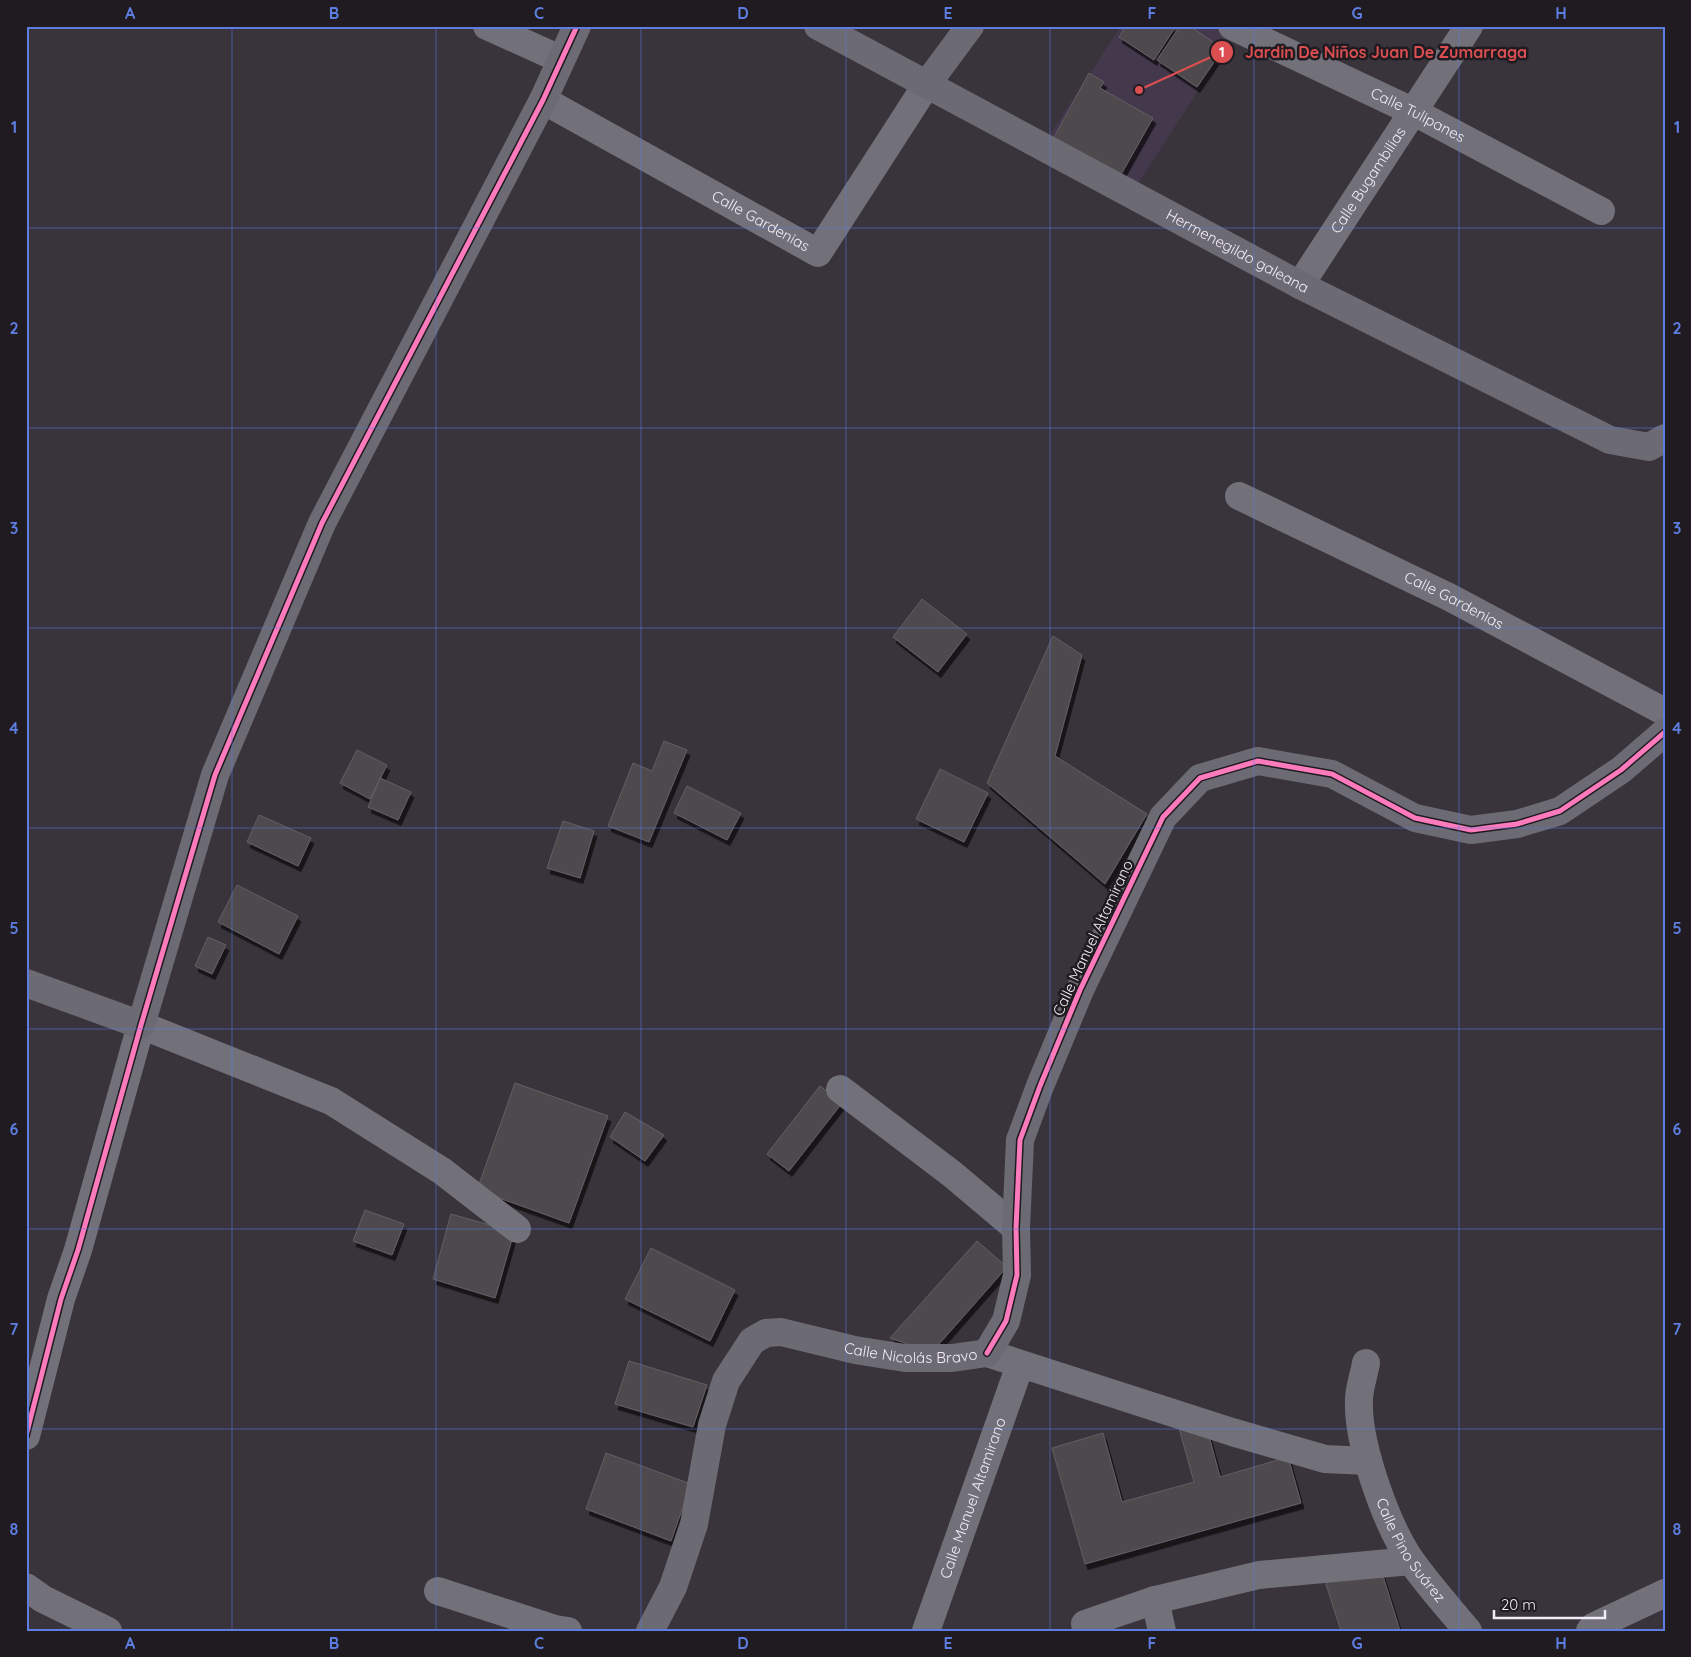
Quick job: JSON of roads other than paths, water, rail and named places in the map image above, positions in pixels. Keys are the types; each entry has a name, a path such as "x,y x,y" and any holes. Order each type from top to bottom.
{"street":[{"path":"487,26 560,59"},
{"path":"26,1436 61,1299 78,1250 141,1025 215,775 322,523 543,100 560,59 577,26"},
{"name":"Hermenegildo galeana","path":"818,26 1300,285 1610,440 1650,448 1665,438"},
{"name":"Calle Gardenias","path":"543,100 818,253 927,84 970,26"},
{"name":"Calle Tulipanes","path":"1232,26 1414,112 1601,211"},
{"name":"Calle Bugambilias","path":"1300,285 1469,26"},
{"name":"Calle Gardenias","path":"1239,496 1449,597 1665,712"},
{"name":"Calle Manuel Altamirano","path":"987,1352 1006,1321 1016,1275 1020,1140 1040,1086 1080,990 1163,817 1200,778 1258,760 1332,774 1415,818 1472,830 1517,824 1560,811 1621,770 1665,732"},
{"path":"26,983 141,1025 331,1101 442,1171 517,1229"},
{"path":"840,1089 952,1174 1016,1228"},
{"name":"Calle Nicolás Bravo","path":"650,1631 673,1587 694,1524 712,1425 726,1381 752,1341 766,1333 781,1332 855,1350 905,1358 952,1358 987,1352 1325,1459 1368,1461"},
{"name":"Calle Pino Suárez","path":"1366,1363 1359,1400 1361,1436 1388,1516 1411,1561 1468,1631"},
{"name":"Calle Manuel Altamirano","path":"926,1631 1020,1364"},
{"path":"1085,1624 1155,1600 1259,1575 1411,1561"},
{"path":"26,1587 44,1599 108,1631"},
{"path":"438,1591 556,1629 568,1631"},
{"path":"1590,1631 1593,1627 1665,1593"},
{"path":"1155,1600 1162,1631"}],"place":[{"name":"Jardin De Niños Juan De Zumarraga","path":"1139,90"}]}
